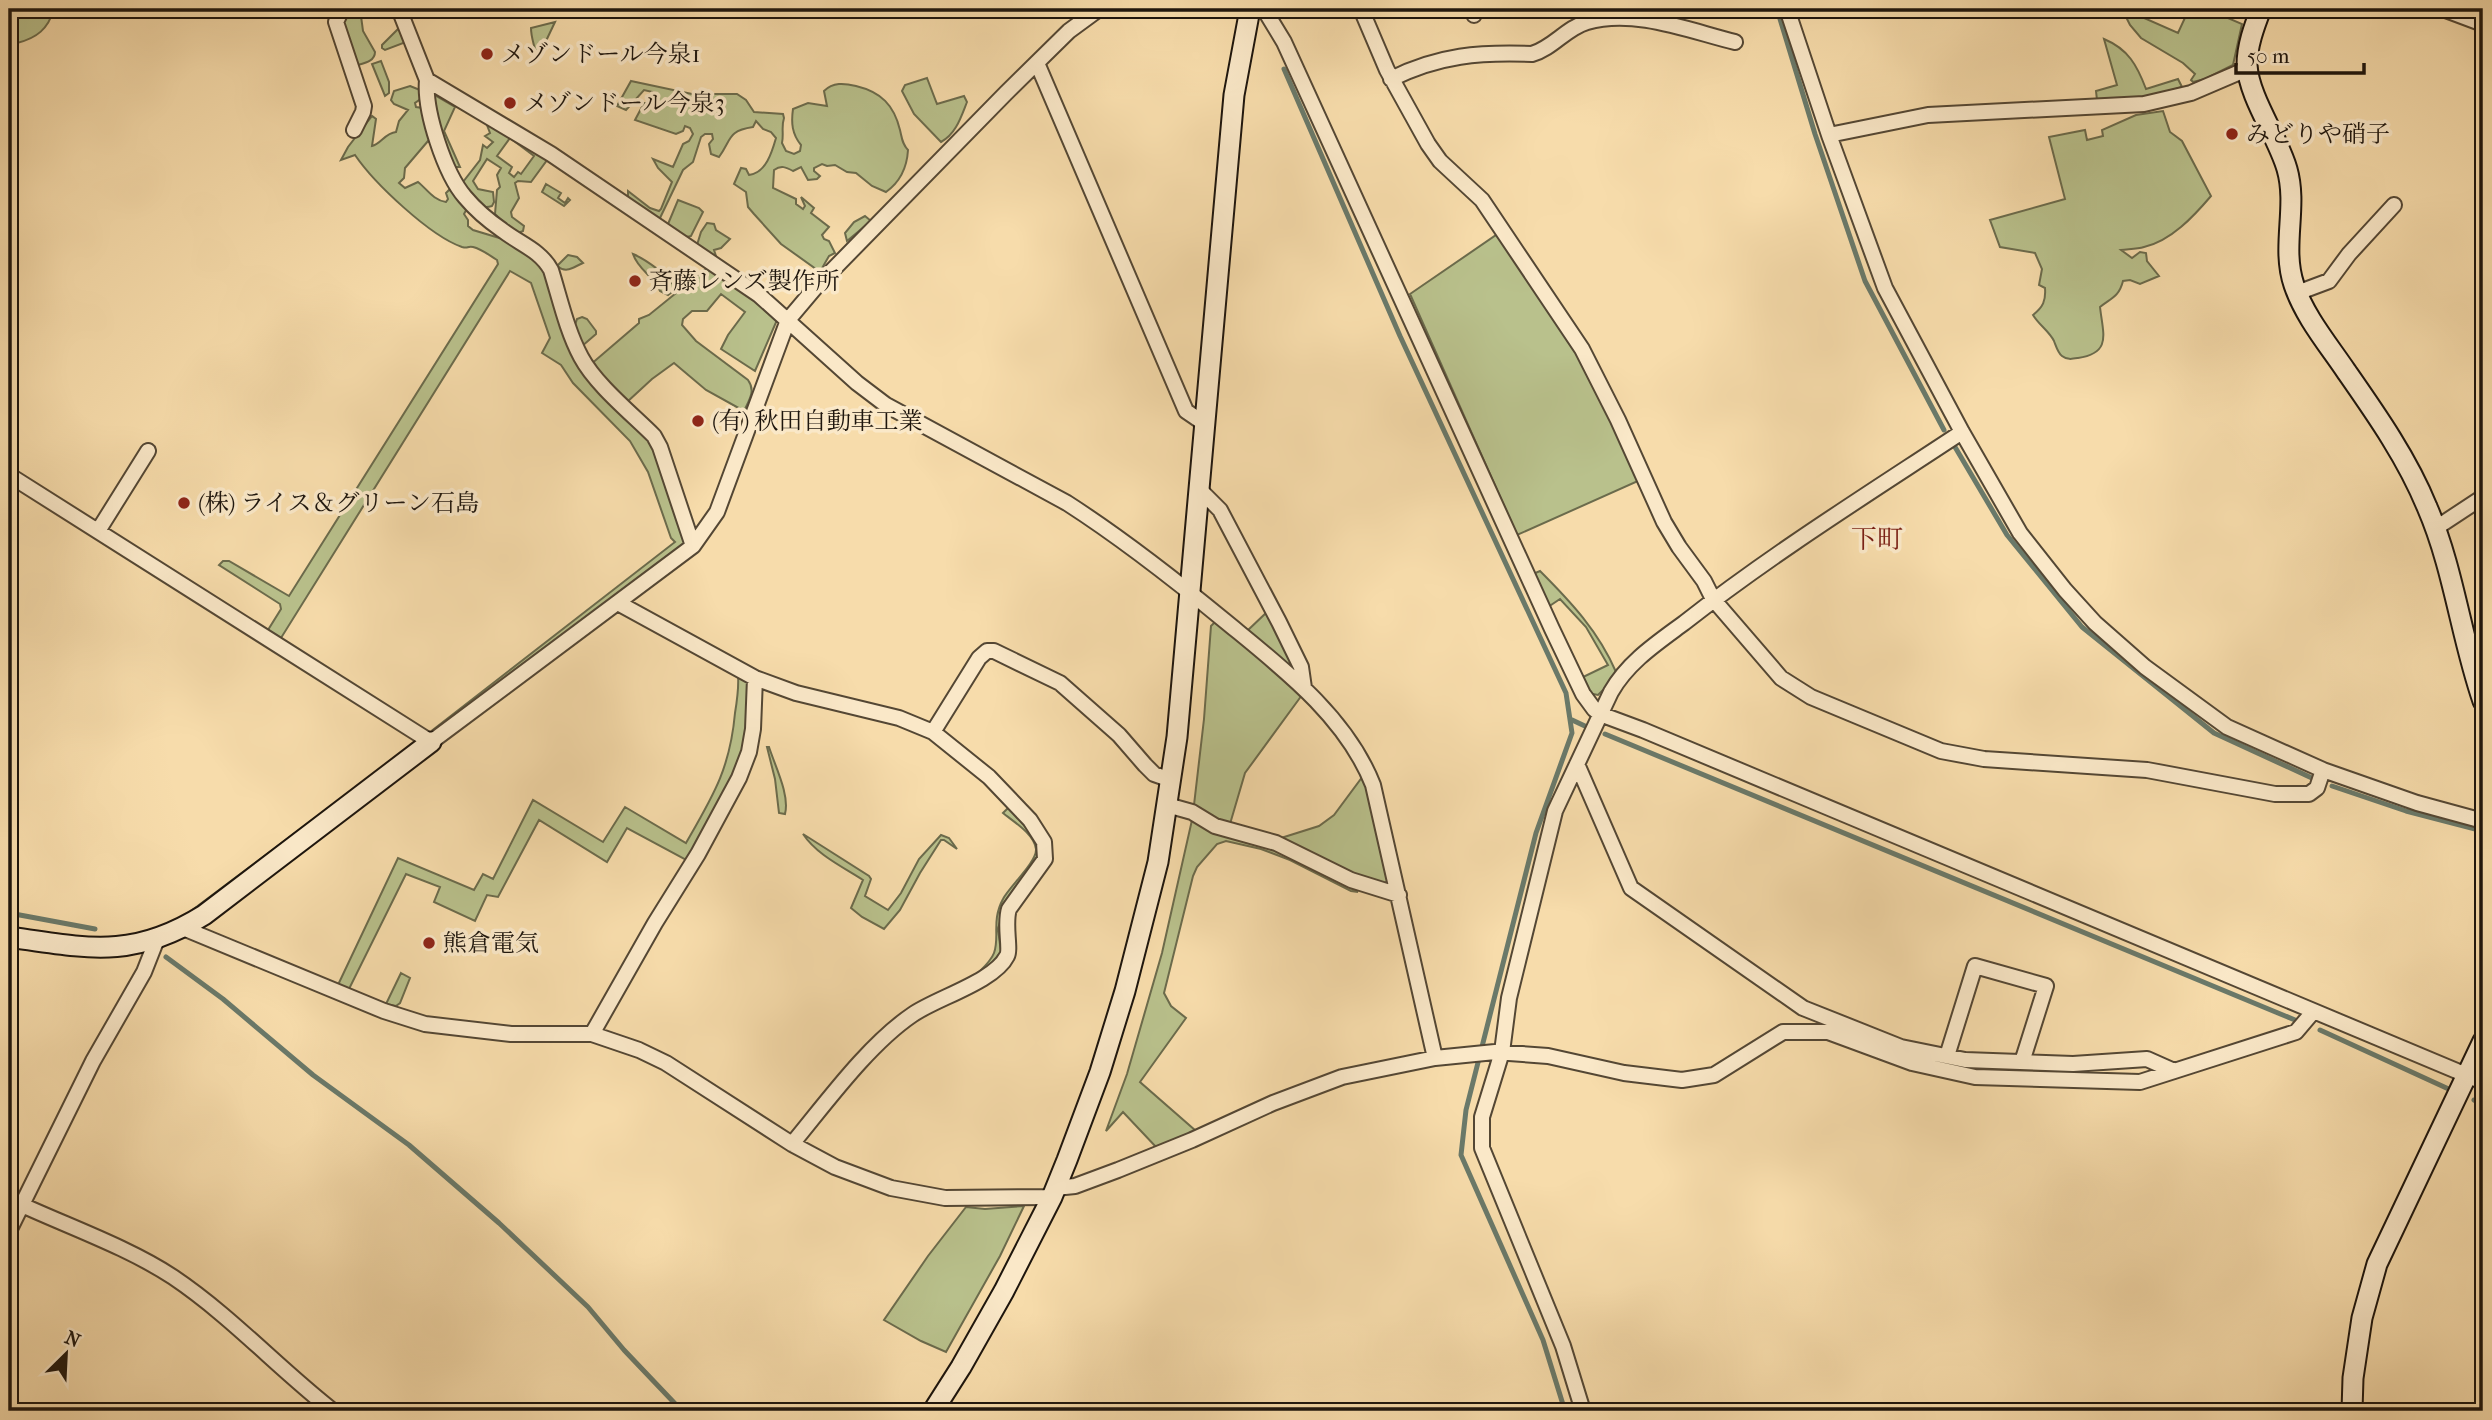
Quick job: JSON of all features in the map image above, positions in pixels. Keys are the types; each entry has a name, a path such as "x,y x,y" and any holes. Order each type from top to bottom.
{"street":[{"path":"342,9 336,22 364,106 354,130"},
{"path":"399,9 427,80 427,102 433,130 455,182 465,197 498,227 545,259 582,360 594,376 654,436 693,546"},
{"path":"9,937 91,948 117,947 157,939 183,928 204,915 693,546 717,512 788,320 815,288 1069,31 1099,9"},
{"path":"933,1411 991,1312 1053,1193 1100,1072 1125,991 1158,862 1178,724 1234,95 1250,9"},
{"path":"1264,9 1290,55 1552,629 1583,694 1600,715 1681,745 2476,1079"},
{"path":"1361,9 1391,79 1428,144 1440,161 1482,200 1582,349 1618,420 1664,522 1679,547 1704,581 1713,599 1781,678 1811,697 1941,751 1983,759 2147,770 2275,794 2309,794 2317,788 2323,770"},
{"path":"1787,9 1829,135 1885,288 2020,533 2065,590 2095,623 2145,667 2227,727 2323,770 2417,803 2483,821"},
{"path":"2261,9 2250,44 2247,69 2288,173 2291,202 2290,269 2297,293 2315,327 2390,436 2421,492 2436,528 2483,701"},
{"path":"2443,9 2483,23"},
{"path":"1391,79 1422,64 1453,57 1532,54 1543,51 1569,29 1587,22 1613,18 1649,21 1735,42"},
{"path":"1037,63 1186,411 1205,424"},
{"path":"1829,135 1928,115 2144,104 2191,93 2247,69"},
{"path":"427,80 582,174 759,295 857,383 886,405 1067,503 1155,564 1304,688 1340,729 1364,762 1380,809 1435,1058"},
{"path":"2297,293 2329,281 2349,254 2394,205"},
{"path":"1583,1411 1563,1346 1482,1148 1482,1116 1555,811 1618,679 1640,657 1713,599 1962,432"},
{"path":"98,531 148,452"},
{"path":"9,475 431,742"},
{"path":"1198,488 1220,510 1301,667 1304,688"},
{"path":"2436,528 2483,497"},
{"path":"618,603 755,678 796,693 898,718 933,733 989,777 1030,820 1044,842 1045,859 1009,909 1006,919 1007,956 968,987 922,1008 895,1028 792,1144"},
{"path":"933,733 979,658 994,651 1060,683 1110,727 1154,774 1171,780"},
{"path":"592,1034 698,854 739,778 749,752 753,729 755,678"},
{"path":"1577,764 1631,888 1803,1008 1901,1047 1965,1060 2073,1064 2147,1059 2174,1071"},
{"path":"1167,805 1192,811 1209,823 1231,831 1276,843 1362,885 1399,895"},
{"path":"183,928 384,1011 425,1024 511,1034 592,1034 639,1050 666,1063 792,1144 835,1167 891,1188 919,1195 975,1199 1053,1193 1118,1170 1273,1103 1342,1077 1435,1058 1498,1052 1548,1056 1624,1073 1682,1080 1714,1075 1783,1032 1828,1032 1912,1063 1975,1077 2140,1082 2296,1032 2314,1012"},
{"path":"9,1231 93,1061 144,972 157,939"},
{"path":"1947,1056 1975,966 2046,986 2022,1062"},
{"path":"2352,1411 2353,1378 2362,1318 2377,1264 2476,1079 2483,1041"},
{"path":"9,1197 171,1276 215,1308 282,1370 333,1411"}],"green space":[{"path":"9,9 54,9 41,32 17,43 9,38"},
{"path":"349,9 356,9 356,13 361,16 363,31 375,52 371,60 358,65 351,54 343,19"},
{"path":"2122,9 2143,9 2147,11 2144,18 2178,33 2189,9 2207,9 2242,24 2233,65 2193,82 2191,80 2195,74 2183,63 2141,38"},
{"path":"555,22 536,62 531,28"},
{"path":"399,28 406,42 385,50 382,48 382,45"},
{"path":"2104,39 2131,59 2146,89 2178,79 2182,87 2153,96 2097,100 2096,91 2117,85"},
{"path":"381,61 389,82 389,93 385,96 372,64"},
{"path":"927,78 937,104 964,96 967,102 954,130 941,142 914,114 902,91 905,85"},
{"path":"631,81 692,94 737,94 746,100 754,112 783,114 782,143 786,151 794,154 800,151 801,145 793,128 793,109 808,103 827,106 824,91 835,85 847,84 865,89 879,96 894,113 903,143 908,150 906,162 899,179 886,192 872,186 856,173 847,172 835,165 822,164 814,168 820,176 808,180 801,167 793,171 784,167 774,170 773,188 796,199 796,204 803,209 805,206 801,197 814,208 811,213 829,227 822,235 829,241 835,253 829,256 821,270 816,269 781,244 748,207 746,192 734,184 741,168 746,169 749,175 764,166 776,138 756,121 753,127 734,134 719,157 711,154 709,144 713,139 712,134 701,137 693,162 683,170 660,218 655,219 628,200 628,191 650,208 659,211 661,209 672,182 653,159 673,167 683,144 689,141 693,134 690,128 685,126 683,131 676,134 635,120 644,103 650,103 657,93 644,90 626,110 617,106"},
{"path":"410,86 420,90 422,98 415,103 416,107 423,108 437,149 428,141 405,168 404,178 399,183 405,188 418,182 434,197 446,202 446,193 452,191 469,205 464,214 468,226 506,240 543,265 572,347 652,444 686,542 438,729 434,729 675,542 671,538 648,472 630,441 573,383 561,365 542,353 550,338 531,283 510,271 281,638 268,630 281,609 280,604 219,565 223,561 229,561 289,596 498,264 497,260 483,251 462,247 434,232 389,194 355,155 341,160 372,116 376,119 372,146 396,132 399,121 408,110 391,100 394,91"},
{"path":"431,93 455,107 444,131 460,167 453,167 448,161"},
{"path":"2163,111 2170,132 2182,141 2211,196 2173,234 2154,244 2121,250 2132,258 2140,252 2146,253 2147,261 2159,276 2140,284 2130,280 2123,281 2117,294 2100,307 2103,334 2101,347 2089,355 2066,358 2059,353 2052,337 2033,315 2043,303 2045,293 2045,288 2039,285 2042,269 2035,253 2000,247 1990,220 2065,199 2049,137 2085,130 2087,140 2103,136 2102,130 2136,115"},
{"path":"485,120 550,156 531,182 515,183 519,198 511,212 512,217 524,226 523,231 516,234 495,214 497,190 500,187 497,175 501,168 487,159 473,181 478,189 493,192 492,206 482,206 473,201 463,182 480,160 483,145 487,148 493,142 485,136 490,133","holes":["510,138 534,156 521,174 518,172 514,177 509,173 512,167 497,156"]},
{"path":"546,184 561,193 558,198 565,203 568,198 570,200 564,206 542,192"},
{"path":"678,200 703,212 691,236 678,234 668,224"},
{"path":"865,216 871,221 847,241 845,233 854,222"},
{"path":"707,223 714,224 716,230 730,239 721,248 714,250 716,256 713,259 697,245"},
{"path":"1499,233 1597,386 1638,481 1517,535 1410,294"},
{"path":"633,254 657,269 676,289 668,295 660,291"},
{"path":"568,255 577,257 583,263 567,270 557,266"},
{"path":"707,268 748,294 777,320 755,371 721,349 745,312 721,294 707,311 692,311 683,319 682,325 696,341 748,380 752,392 744,411 706,390 674,363 627,402 590,365 639,323 639,319 649,315"},
{"path":"577,319 587,319 596,334 581,347 575,325"},
{"path":"1540,571 1583,618 1609,657 1616,672 1598,695 1588,693 1581,678 1608,665 1586,627 1560,599 1548,607 1533,574"},
{"path":"1267,612 1294,666 1291,668 1246,632"},
{"path":"1215,622 1228,630 1302,695 1245,773 1230,824 1218,823 1194,805 1211,626"},
{"path":"738,675 750,682 746,738 740,762 688,861 627,828 607,862 539,820 498,897 487,895 475,921 434,902 440,887 406,874 348,991 337,987 398,858 474,890 483,874 493,879 533,800 603,842 625,807 686,843 719,781 729,750 738,694"},
{"path":"767,747 784,789 785,814 779,813 775,779"},
{"path":"403,752 197,908 195,908"},
{"path":"1363,776 1367,782 1389,881 1386,884 1366,880 1281,838 1319,826 1334,815"},
{"path":"1010,809 1038,841 1040,856 1004,907 998,929 1001,952 987,969 977,974 994,953 999,907 1028,867 1036,849 1032,838 1003,813"},
{"path":"1192,820 1274,847 1358,892 1290,860 1261,849 1226,841 1217,844 1197,867 1164,993 1171,1006 1186,1018 1140,1082 1196,1131 1157,1148 1123,1112 1106,1131 1127,1074 1162,953"},
{"path":"803,834 869,876 871,879 865,896 888,910 901,893 919,859 941,835 949,838 957,849 941,840 900,910 884,929 851,908 863,880 823,854"},
{"path":"401,973 410,978 400,1003 396,1006 386,1004"},
{"path":"1024,1206 1000,1256 946,1352 884,1320 966,1207 985,1209"}],"waterway":[{"path":"1777,9 1815,134 1865,281 1944,430"},
{"path":"1284,69 1400,336 1566,693 1572,733 1536,833 1466,1110 1461,1155 1543,1340 1565,1411"},
{"path":"1955,447 2007,535 2082,627 2214,733 2314,779"},
{"path":"1570,719 1587,727"},
{"path":"1605,734 2295,1020"},
{"path":"2332,786 2406,811 2483,831"},
{"path":"9,913 95,929"},
{"path":"166,957 223,999 313,1075 409,1145 499,1223 588,1307 624,1350 682,1411"},
{"path":"2320,1030 2453,1091"},
{"path":"2474,1100 2483,1105"}],"place":[{"name":"メゾンドール今泉1","path":"487,54"},
{"name":"メゾンドール今泉3","path":"510,103"},
{"name":"みどりや硝子","path":"2232,134"},
{"name":"斉藤レンズ製作所","path":"635,281"},
{"name":"(有) 秋田自動車工業","path":"698,421"},
{"name":"(株) ライス＆グリーン石島","path":"184,503"},
{"name":"熊倉電気","path":"429,943"}],"district":[{"name":"下町","path":"1877,539"}]}
